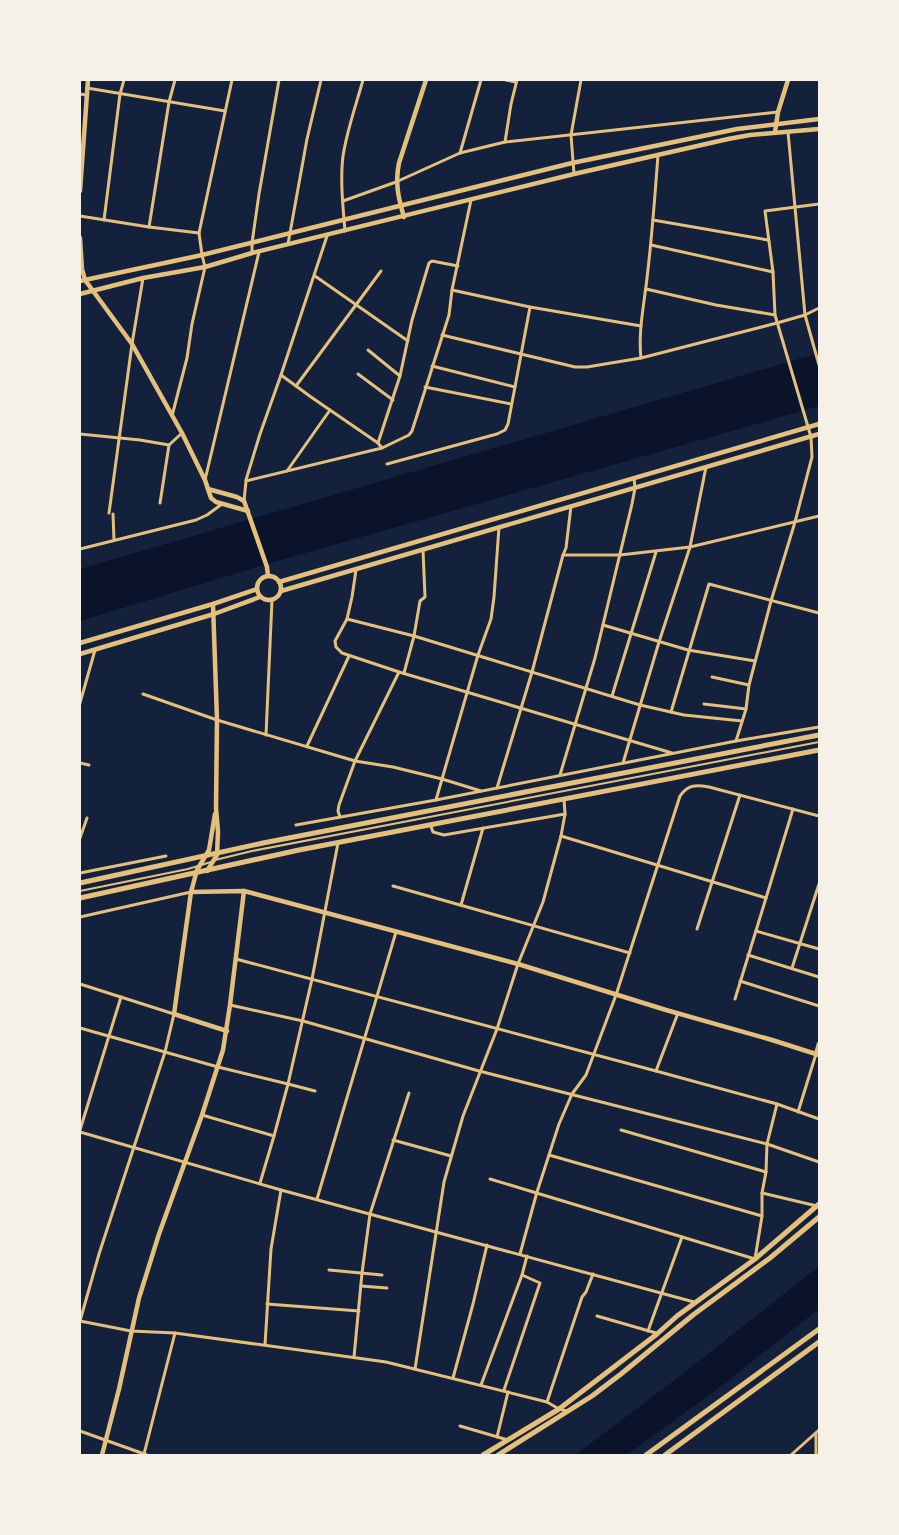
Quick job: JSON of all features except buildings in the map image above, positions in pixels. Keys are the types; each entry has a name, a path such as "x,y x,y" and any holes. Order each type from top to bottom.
{"main road":[{"path":"80,883 207,855 819,735"},
{"path":"80,898 299,850 819,750"},
{"path":"483,1455 559,1409 657,1334 695,1302 755,1259 818,1205"},
{"path":"498,1455 568,1411 621,1374 693,1315 770,1258 819,1217"},
{"path":"646,1455 819,1330"},
{"path":"665,1455 819,1342"}],"street":[{"path":"80,191 88,80"},
{"path":"104,220 120,94 124,80"},
{"path":"149,227 169,102 175,80"},
{"path":"172,416 187,358 192,324 205,267 199,233 232,80"},
{"path":"252,254 252,243 279,80"},
{"path":"288,245 307,139 321,80"},
{"path":"345,232 343,159 345,144 363,80"},
{"path":"404,217 396,182 399,163 426,80"},
{"path":"460,153 482,80"},
{"path":"505,142 517,81 506,80"},
{"path":"574,174 571,135 581,80"},
{"path":"775,132 778,112 788,80"},
{"path":"87,88 225,111"},
{"path":"80,94 86,95"},
{"path":"343,201 396,182 460,153 505,142 778,112"},
{"path":"83,280 202,255 572,163 737,128 819,120"},
{"path":"80,294 143,278 205,267 574,174 728,139 775,132 819,129"},
{"path":"788,131 805,315 819,365"},
{"path":"641,358 641,326 651,245 658,155"},
{"path":"246,481 382,448 409,435 449,315 452,290 471,200"},
{"path":"736,741 746,709 749,685 771,600 795,522 812,457 811,436 775,315 773,272 765,211 819,204"},
{"path":"80,216 199,233"},
{"path":"653,220 768,240"},
{"path":"268,576 267,567 244,501 246,481 327,236"},
{"path":"80,238 83,280 93,290 132,344 182,433 205,480 211,498 222,504 249,513"},
{"path":"651,245 773,272"},
{"path":"205,480 259,252"},
{"path":"378,443 400,376 429,263 458,266"},
{"path":"296,386 381,271"},
{"path":"315,276 408,341"},
{"path":"114,540 111,514 132,344 143,278"},
{"path":"646,289 716,305 775,315"},
{"path":"452,290 530,307 641,326"},
{"path":"387,464 498,434 505,430 508,424 530,307"},
{"path":"442,335 581,367 641,358 777,323 805,315 819,308"},
{"path":"368,350 400,376"},
{"path":"432,366 514,387"},
{"path":"281,374 378,443 382,448"},
{"path":"358,374 393,400"},
{"path":"426,387 511,404"},
{"path":"287,471 330,410"},
{"path":"279,582 819,424"},
{"path":"160,503 169,445 182,433"},
{"path":"80,434 120,437 169,445"},
{"path":"80,654 214,614 260,597 272,600 281,591 819,434"},
{"path":"623,763 690,547 706,467"},
{"path":"560,775 603,625 635,488 634,478"},
{"path":"208,489 237,497 244,501"},
{"path":"80,549 196,520 207,515 222,504"},
{"path":"497,788 522,707 566,548 571,506"},
{"path":"563,555 620,555 690,547 819,516"},
{"path":"436,800 478,654 491,619 499,527"},
{"path":"404,673 414,636 420,601 425,597 424,550"},
{"path":"612,696 656,552"},
{"path":"356,570 346,619 335,641 336,647 349,656 672,754"},
{"path":"260,597 257,589 259,582 268,576 274,577 279,582 281,591"},
{"path":"671,712 709,584 819,613"},
{"path":"80,643 213,604 257,589"},
{"path":"266,735 272,600"},
{"path":"207,871 216,860 218,853 216,808 217,720 213,604"},
{"path":"346,619 478,654 640,705 671,712 742,721"},
{"path":"603,625 688,650 755,661"},
{"path":"80,703 95,650"},
{"path":"306,746 349,656"},
{"path":"340,817 339,805 355,761 399,672"},
{"path":"712,677 749,685"},
{"path":"143,694 217,720 355,761 394,767 481,791"},
{"path":"704,704 746,709"},
{"path":"296,825 348,817 736,741 819,727"},
{"path":"80,762 89,765"},
{"path":"520,1254 549,1154 572,1094 586,1075 616,995 657,864 680,796 684,790 688,787 710,787 819,816"},
{"path":"697,929 740,796"},
{"path":"415,1369 444,1182 463,1116 542,902 561,836 565,814 564,798"},
{"path":"216,808 210,848 196,873 191,892 174,1014 165,1052 99,1254 80,1321 132,1331 175,1334 386,1362 547,1402 559,1409 568,1411"},
{"path":"735,999 793,809"},
{"path":"430,824 433,832 444,835 565,814"},
{"path":"80,838 88,818"},
{"path":"461,906 483,828"},
{"path":"561,836 766,898"},
{"path":"260,1183 288,1084 303,1021 326,913 338,844"},
{"path":"80,873 166,856"},
{"path":"792,968 819,884"},
{"path":"393,886 630,953"},
{"path":"102,1455 139,1298 218,1067 227,1030 244,891"},
{"path":"80,917 191,892 244,891 518,964 817,1055"},
{"path":"756,931 819,949"},
{"path":"317,1199 396,932"},
{"path":"748,954 819,977"},
{"path":"236,959 593,1053 777,1104 819,1119"},
{"path":"740,981 819,1006"},
{"path":"80,984 227,1030"},
{"path":"121,998 80,1131 281,1190 695,1302"},
{"path":"230,1004 303,1021 480,1071 767,1144 819,1162"},
{"path":"656,1071 678,1013"},
{"path":"80,1028 218,1067 315,1091"},
{"path":"798,1112 819,1044"},
{"path":"354,1357 370,1214 409,1093"},
{"path":"490,1179 755,1259 762,1216 762,1193 766,1172 767,1144 777,1104"},
{"path":"202,1115 274,1136"},
{"path":"621,1130 766,1172"},
{"path":"394,1140 451,1156"},
{"path":"549,1154 762,1216"},
{"path":"265,1345 271,1249 281,1190"},
{"path":"762,1193 818,1205"},
{"path":"648,1331 682,1237"},
{"path":"453,1378 487,1245"},
{"path":"481,1385 522,1275 527,1256"},
{"path":"329,1270 382,1275"},
{"path":"547,1402 582,1297 593,1274"},
{"path":"496,1437 506,1391 540,1283 522,1275"},
{"path":"361,1286 387,1288"},
{"path":"267,1304 359,1310"},
{"path":"597,1316 657,1334"},
{"path":"80,1431 146,1454 175,1334"},
{"path":"460,1426 508,1440"},
{"path":"791,1455 818,1431"},
{"path":"816,1455 818,1431"}],"lane":[{"path":"80,891 216,860 378,827 819,742"}],"water":[{"path":"819,353 819,406 274,562 80,621 80,569"},
{"path":"819,1266 819,1309 711,1394 626,1455 575,1455 684,1373"}]}
